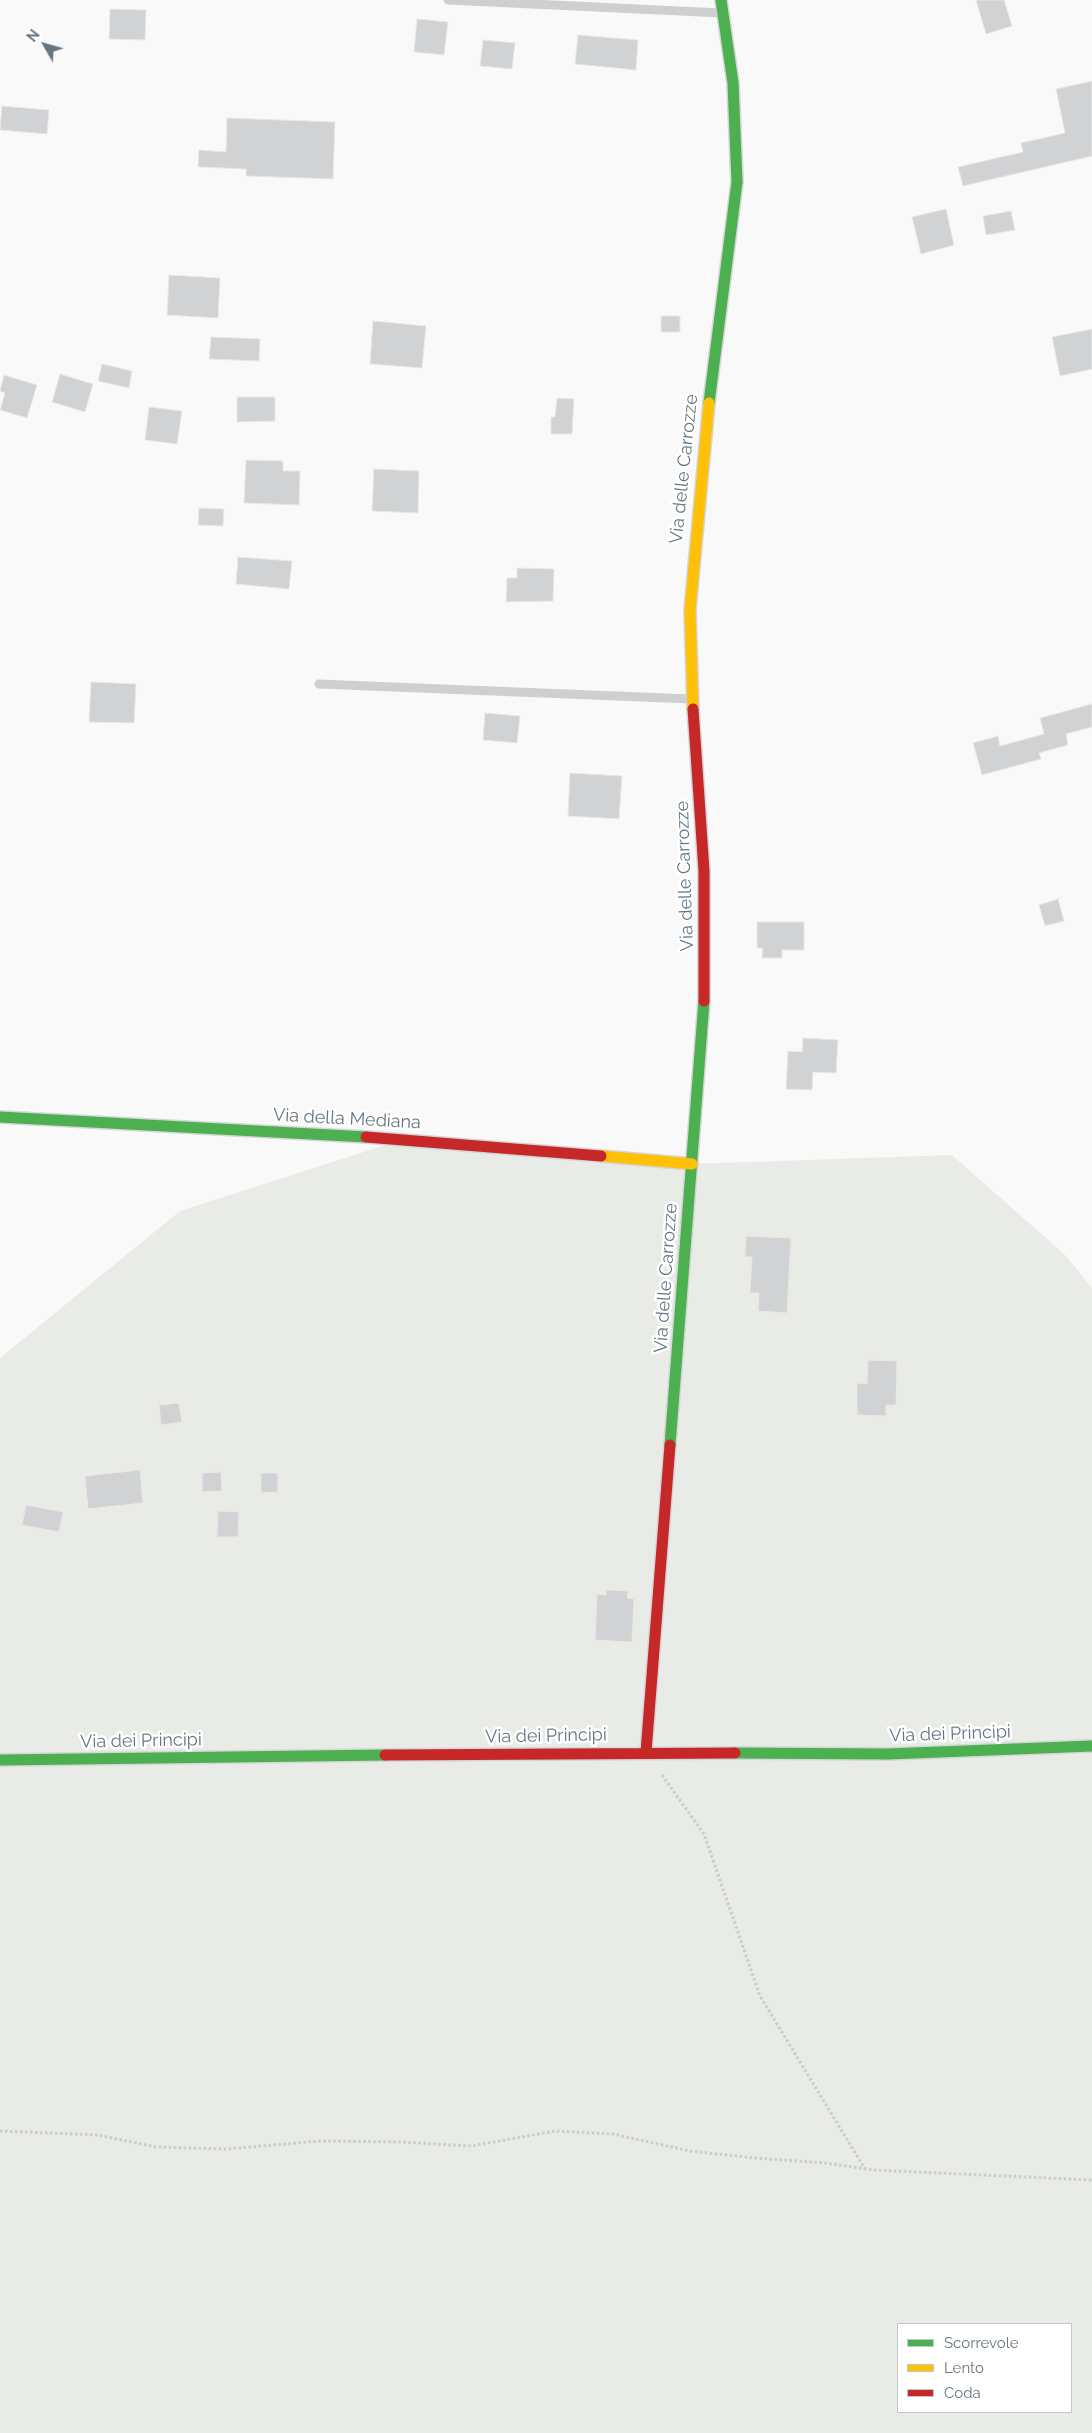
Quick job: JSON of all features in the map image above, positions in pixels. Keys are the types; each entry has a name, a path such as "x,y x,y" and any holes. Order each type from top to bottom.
{"street":[{"name":"Via delle Carrozze","path":"646,1752 702,1050 706,970 704,871 690,635 692,575 712,366 737,176 733,83 721,0"},
{"name":"Via della Mediana","path":"0,1117 404,1140 692,1164"},
{"name":"Via dei Principi","path":"0,1760 646,1752 888,1754 1092,1746"}],"lane":[{"path":"448,0 723,13"},
{"path":"319,684 693,699"}],"path":[{"path":"646,1752 704,1834 760,1996 864,2169"},
{"path":"0,2131 98,2135 156,2147 226,2150 321,2142 401,2142 471,2146 555,2131 613,2134 690,2150 755,2158 826,2163 864,2169 1092,2180"}],"shaded area":[{"path":"404,1139 692,1164 952,1155 1065,1255 1092,1288 1092,2433 0,2433 0,1358 180,1211"}],"building":[{"path":"976,0 1004,0 1012,26 986,34"},
{"path":"110,9 146,10 145,40 109,39"},
{"path":"417,19 448,22 444,55 414,52"},
{"path":"578,35 638,40 636,70 575,64"},
{"path":"483,40 515,43 512,69 480,66"},
{"path":"1092,81 1092,156 963,186 958,167 1023,152 1021,143 1065,133 1056,89"},
{"path":"2,106 49,110 47,134 0,130"},
{"path":"227,118 335,122 333,179 246,176 246,169 198,167 199,150 226,152"},
{"path":"946,209 954,245 921,254 912,217"},
{"path":"1011,211 1015,230 986,235 983,216"},
{"path":"169,275 220,278 218,318 167,315"},
{"path":"661,316 680,316 680,332 661,332"},
{"path":"373,321 426,326 422,368 370,364"},
{"path":"1092,329 1092,369 1060,376 1052,337"},
{"path":"211,337 260,339 259,361 209,359"},
{"path":"102,364 132,371 129,388 98,381"},
{"path":"60,374 93,384 85,412 52,402"},
{"path":"4,375 37,385 27,418 0,410 5,393 0,391"},
{"path":"237,397 275,397 275,421 237,422"},
{"path":"557,398 574,399 572,434 551,434 551,417 555,417"},
{"path":"149,407 182,411 177,444 145,440"},
{"path":"246,460 283,461 283,471 300,471 299,505 244,503"},
{"path":"374,469 419,471 418,513 372,511"},
{"path":"199,508 224,509 223,526 198,525"},
{"path":"238,557 292,561 289,589 236,584"},
{"path":"517,568 554,569 553,601 506,602 507,578 517,578"},
{"path":"91,682 136,684 134,723 89,722"},
{"path":"1092,704 1092,727 1066,734 1068,745 1039,753 1041,759 982,775 973,743 998,736 1000,746 1044,734 1040,718"},
{"path":"485,713 520,716 517,743 483,740"},
{"path":"570,773 622,776 619,819 568,816"},
{"path":"1058,899 1064,921 1045,926 1039,905"},
{"path":"757,922 804,922 804,950 782,950 782,958 762,958 763,948 757,948"},
{"path":"803,1038 838,1040 836,1073 813,1072 812,1090 786,1089 788,1051 802,1052"},
{"path":"746,1236 791,1238 787,1313 758,1311 759,1293 750,1293 752,1257 745,1257"},
{"path":"868,1360 897,1361 896,1405 886,1405 886,1416 857,1415 857,1383 867,1384"},
{"path":"179,1403 182,1422 161,1425 159,1405"},
{"path":"140,1470 143,1503 88,1509 85,1476"},
{"path":"221,1472 222,1491 202,1492 202,1473"},
{"path":"261,1473 278,1473 278,1492 261,1493"},
{"path":"26,1505 63,1512 59,1532 22,1525"},
{"path":"218,1511 239,1512 238,1537 217,1537"},
{"path":"606,1590 628,1591 627,1598 634,1599 632,1642 595,1640 597,1594 606,1595"}],"traffic: fast":[{"path":"709,403 737,182 733,83 721,0"},
{"path":"670,1445 704,1001"},
{"path":"0,1117 366,1137"},
{"path":"735,1753 888,1754 1092,1746"},
{"path":"0,1760 385,1755"}],"traffic: slow":[{"path":"693,709 690,610 709,403"},
{"path":"601,1156 692,1164"}],"traffic: jam":[{"path":"693,709 704,871 704,1001"},
{"path":"366,1137 601,1156"},
{"path":"646,1752 670,1445"},
{"path":"385,1755 735,1753"}]}
